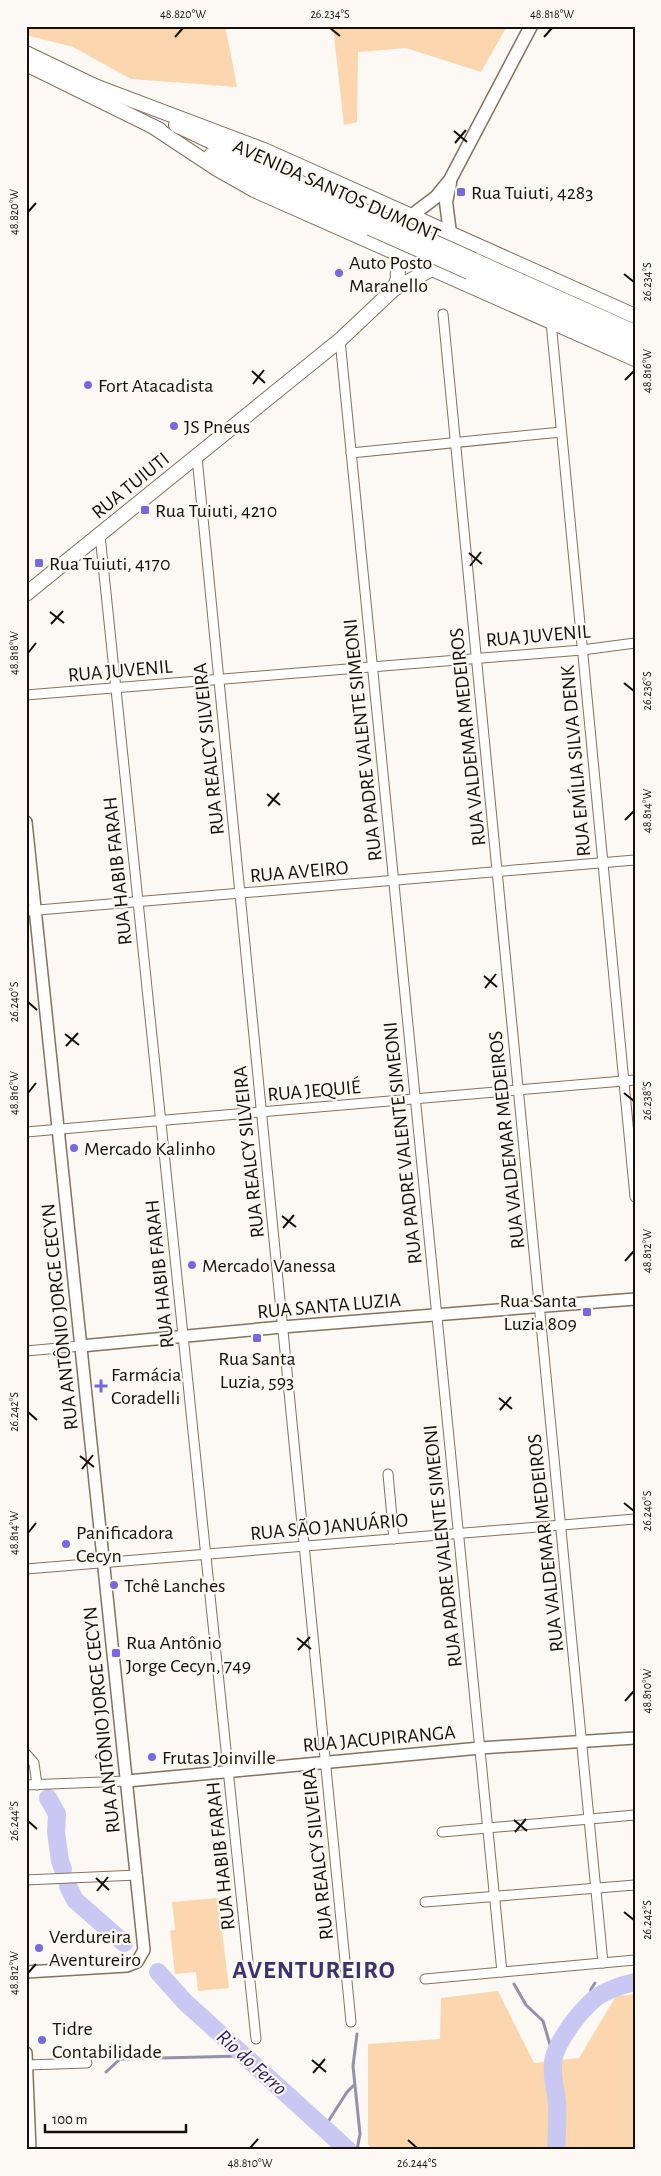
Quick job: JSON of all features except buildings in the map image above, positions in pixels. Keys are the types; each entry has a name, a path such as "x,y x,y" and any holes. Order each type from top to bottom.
{"main road":[{"name":"RUA TUIUTI","path":"394,289 398,278 398,230 400,224 436,197 450,180 531,26"},
{"name":"AVENIDA SANTOS DUMONT","path":"26,53 373,222 472,266 635,345"},
{"name":"AVENIDA SANTOS DUMONT","path":"26,64 261,180 373,222"},
{"path":"92,85 264,150 635,316"},
{"path":"152,126 217,169 254,190 635,360"},
{"name":"RUA TUIUTI","path":"26,594 197,458 340,340 394,289 415,280 446,258 451,245 446,202 450,180"},
{"name":"AVENIDA SANTOS DUMONT","path":"472,266 635,332"},
{"path":"415,280 448,276"}],"street":[{"name":"RUA VALDEMAR MEDEIROS","path":"444,314 602,1963"},
{"name":"RUA EMÍLIA SILVA DENK","path":"551,322 635,1197"},
{"name":"RUA PADRE VALENTE SIMEONI","path":"340,340 502,1972"},
{"path":"351,453 561,432"},
{"name":"RUA REALCY SILVEIRA","path":"197,458 351,2022"},
{"name":"RUA HABIB FARAH","path":"100,535 256,2039"},
{"name":"RUA JUVENIL","path":"26,695 582,650 635,643"},
{"name":"RUA ANTÔNIO JORGE CECYN","path":"26,822 31,911 58,1129 144,1945 141,1958 127,1966 26,1972"},
{"name":"RUA AVEIRO","path":"31,911 635,860"},
{"name":"RUA JEQUIÉ","path":"26,1132 635,1080"},
{"name":"RUA SANTA LUZIA","path":"26,1351 282,1327 635,1299"},
{"path":"388,1474 394,1539"},
{"name":"RUA SÃO JANUÁRIO","path":"26,1569 635,1519"},
{"name":"RUA JACUPIRANGA","path":"26,1784 127,1781 480,1748 635,1738"},
{"path":"26,1754 34,1764 37,1785"},
{"path":"442,1832 635,1815"},
{"path":"26,1880 136,1875"},
{"path":"425,1902 635,1885"},
{"path":"425,1980 635,1960"},
{"path":"26,2053 30,2150"},
{"path":"26,2065 87,2063"}],"shaded area":[{"path":"26,26 228,26 226,30 237,87 131,79 73,47 26,35"},
{"path":"333,26 507,26 481,72 406,48 358,52 357,122 344,125"},
{"path":"218,1898 229,1988 198,1991 196,1972 175,1974 170,1931 175,1930 172,1902"},
{"path":"498,1991 534,2063 579,2058 616,1996 635,1994 635,2150 373,2150 368,2144 368,2044 440,2039 441,1998"}],"waterway":[{"name":"Rio do Ferro","path":"48,1798 57,1814 56,1832 63,1869"},
{"name":"Rio do Ferro","path":"68,1886 75,1900 124,1943"},
{"name":"Rio do Ferro","path":"158,1972 185,2002 348,2150"},
{"path":"556,2150 557,2109 553,2069 554,2057 559,2043 574,2021 594,1999 623,1985 635,1982"},
{"path":"590,2002 591,1989 595,1983"},
{"path":"514,1984 526,2005 543,2021 554,2058"},
{"path":"357,2034 353,2066 360,2134 357,2150"},
{"path":"106,2072 120,2059 243,2056"},
{"path":"324,2128 347,2092 354,2085"}],"place":[{"name":"Rua Tuiuti, 4283","path":"461,192"},
{"name":"Auto Posto Maranello","path":"339,273"},
{"name":"Fort Atacadista","path":"88,385"},
{"name":"JS Pneus","path":"174,426"},
{"name":"Rua Tuiuti, 4210","path":"145,510"},
{"name":"Rua Tuiuti, 4170","path":"39,563"},
{"name":"Mercado Kalinho","path":"74,1148"},
{"name":"Mercado Vanessa","path":"192,1265"},
{"name":"Rua Santa Luzia 809","path":"587,1312"},
{"name":"Rua Santa Luzia, 593","path":"257,1338"},
{"name":"Farmácia Coradelli","path":"101,1386"},
{"name":"Panificadora Cecyn","path":"66,1544"},
{"name":"Tchê Lanches","path":"114,1585"},
{"name":"Rua Antônio Jorge Cecyn, 749","path":"116,1653"},
{"name":"Frutas Joinville","path":"152,1757"},
{"name":"Verdureira Aventureiro","path":"39,1948"},
{"name":"Tidre Contabilidade","path":"42,2040"}],"district":[{"name":"AVENTUREIRO","path":"314,1969"}]}
